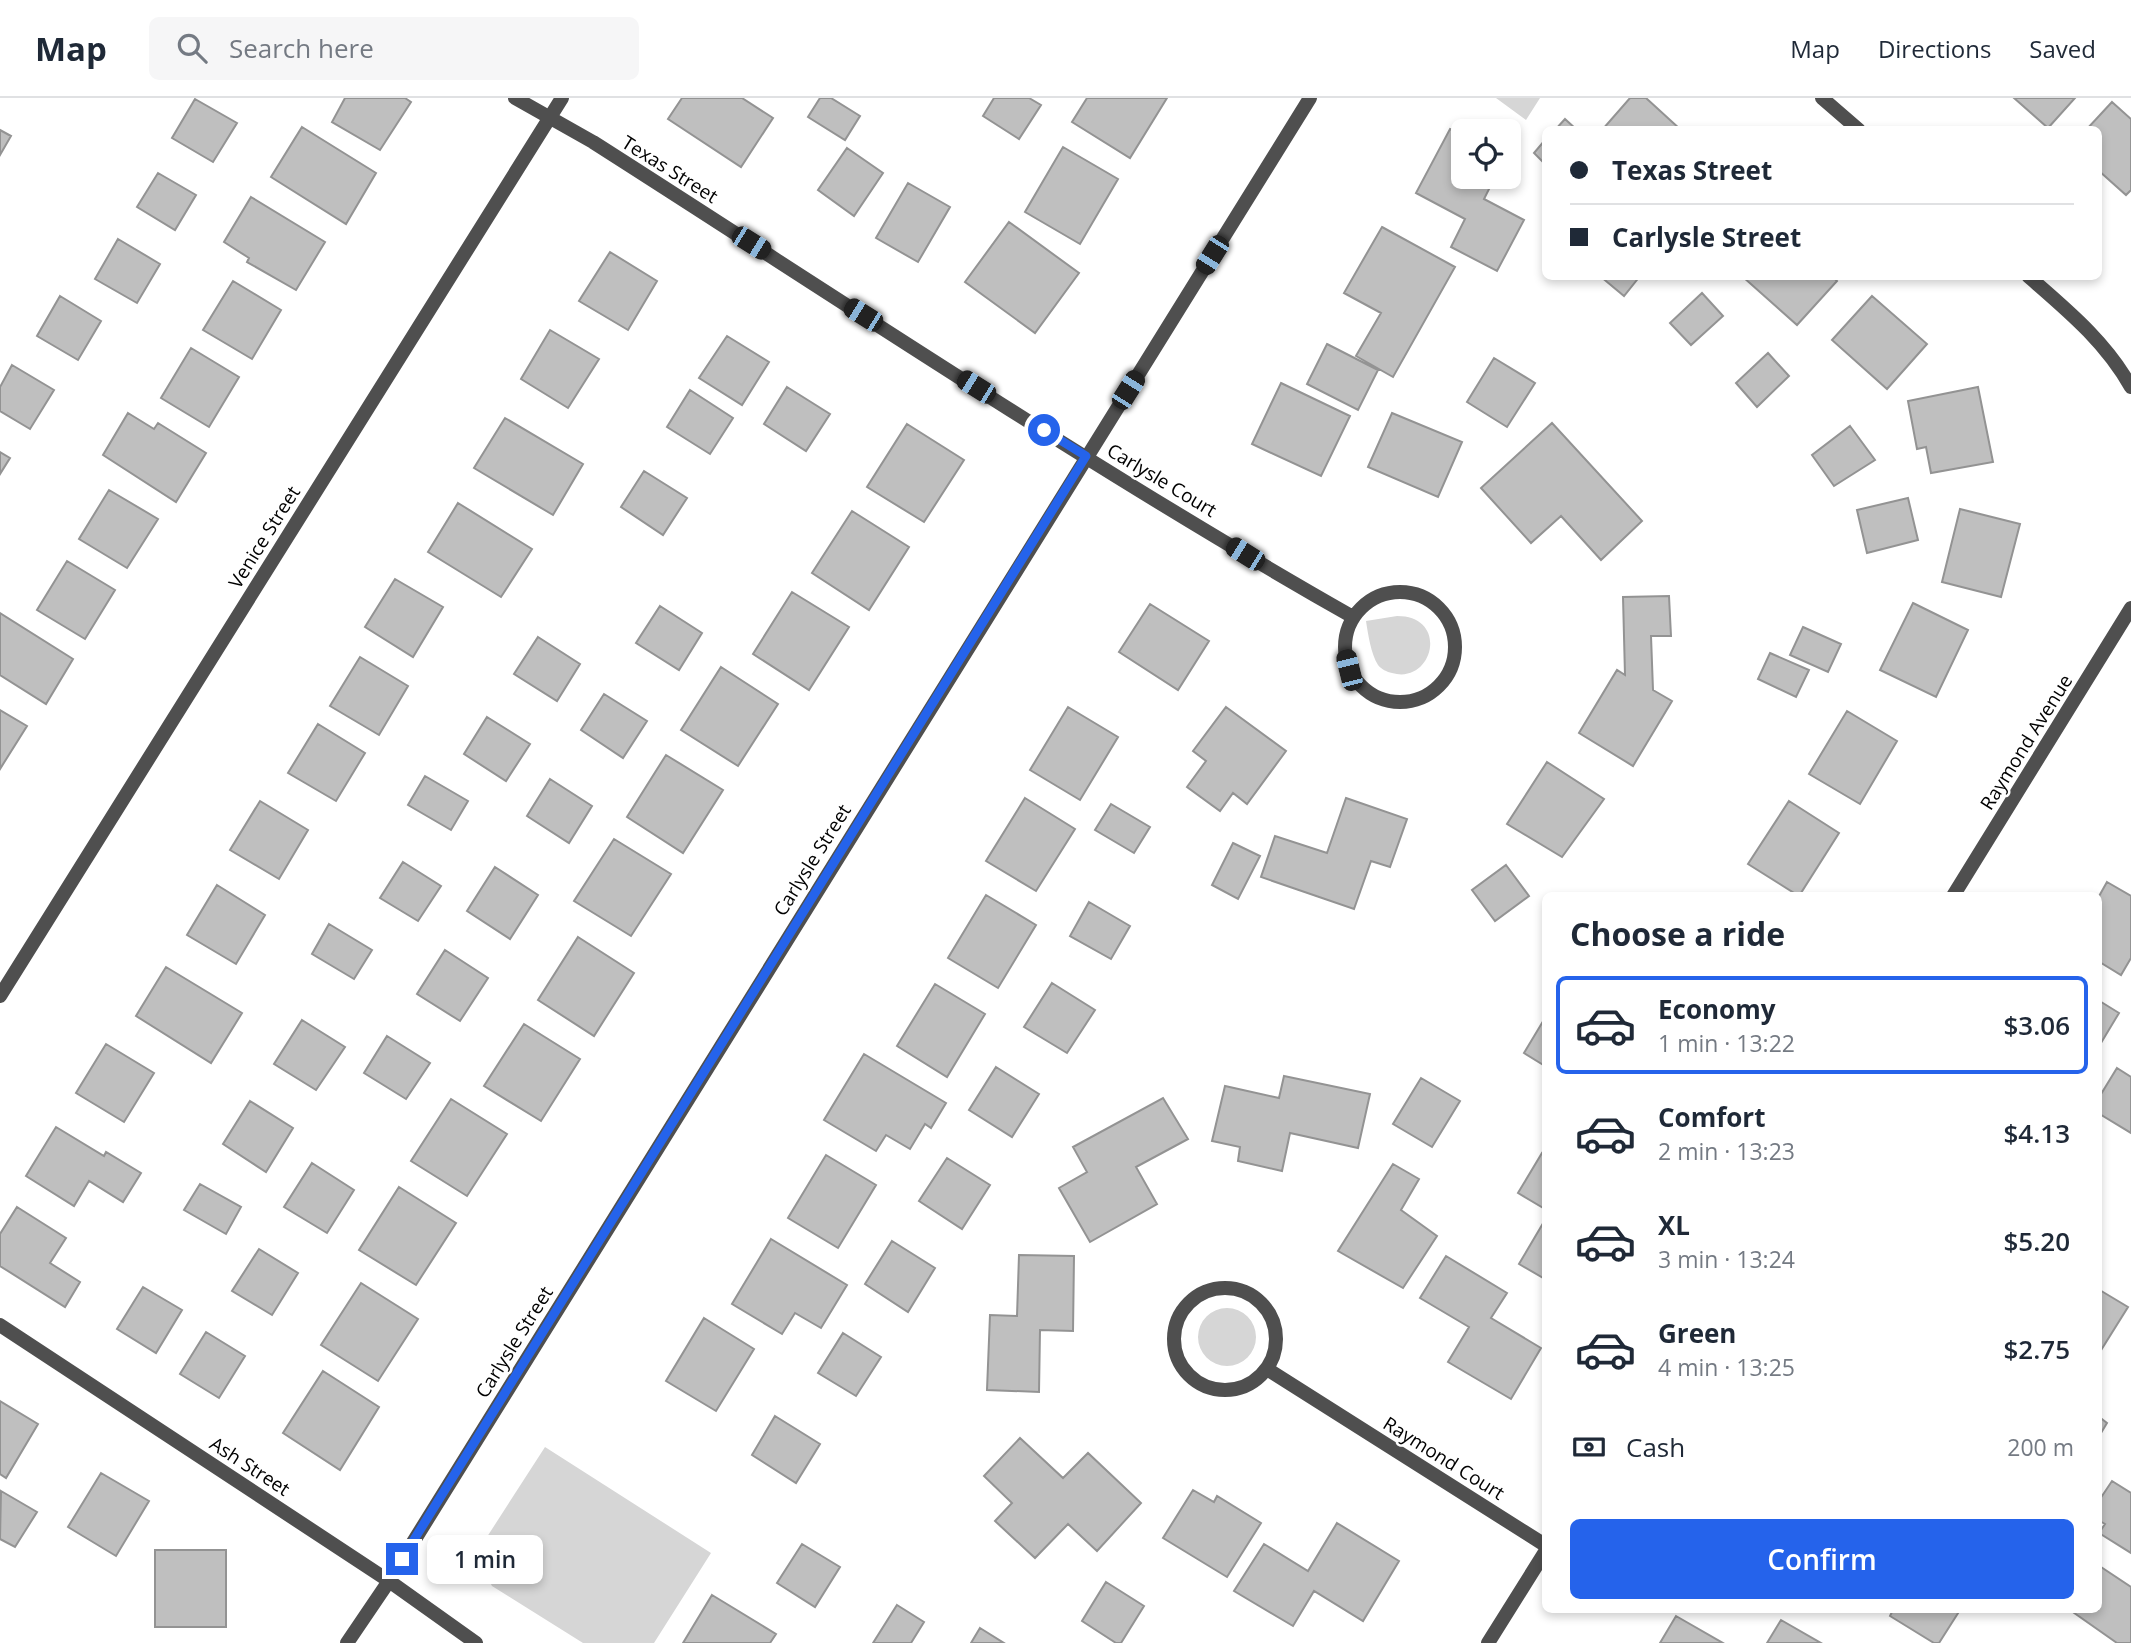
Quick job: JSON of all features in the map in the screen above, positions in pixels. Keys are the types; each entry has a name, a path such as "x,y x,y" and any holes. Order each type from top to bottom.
{"street":[{"name":"Texas Street","path":"515,98 550,116 1086,456"},
{"name":"Venice Street","path":"0,996 562,98"},
{"name":"Carlysle Street","path":"347,1643 389,1581 1310,98"},
{"path":"1822,98 1854,126"},
{"path":"2033,280 2089,329 2119,365 2131,387"},
{"name":"Carlysle Court","path":"1086,456 1289,581 1353,617"},
{"path":"1399,591 1418,594 1434,602 1447,616 1454,633 1455,651 1451,669 1441,684 1426,696 1409,702 1391,702 1374,696 1349,670 1345,652 1346,634 1353,617 1373,599 1399,591"},
{"name":"Raymond Avenue","path":"1955,892 2131,608"},
{"path":"1218,1289 1235,1290 1251,1296 1264,1306 1276,1337 1274,1353 1267,1369 1255,1381 1240,1388 1223,1390 1206,1387 1192,1378 1177,1358 1174,1333 1178,1317 1188,1304 1202,1293 1218,1289"},
{"name":"Ash Street","path":"0,1325 389,1581 476,1643"},
{"name":"Raymond Court","path":"1267,1369 1542,1543"},
{"path":"1488,1643 1542,1557"}],"shaded area":[{"path":"1496,98 1540,98 1526,120"},
{"path":"1397,616 1414,619 1424,627 1430,637 1426,660 1418,669 1406,674 1390,673 1378,665 1366,621"},
{"path":"1221,1308 1233,1308 1248,1316 1256,1331 1256,1343 1248,1358 1233,1366 1221,1366 1206,1358 1198,1343 1198,1331 1206,1316"},
{"path":"545,1447 711,1553 654,1643 583,1643 492,1586 482,1567 485,1540"}],"building":[{"path":"345,98 405,98 411,102 380,150 332,122"},
{"path":"682,98 742,98 773,118 741,167 668,119"},
{"path":"820,98 831,98 860,116 845,140 808,117"},
{"path":"994,98 1029,98 1041,105 1019,139 983,116"},
{"path":"1087,98 1167,98 1130,158 1072,122"},
{"path":"1630,98 1646,98 1677,126 1606,126"},
{"path":"2014,98 2075,98 2050,126 2046,126"},
{"path":"195,99 237,123 213,162 172,138"},
{"path":"2112,102 2131,119 2131,190 2126,195 2102,174 2102,126 2090,126"},
{"path":"1565,119 1573,126 1559,126"},
{"path":"302,127 376,173 346,224 271,177"},
{"path":"0,130 11,136 0,155"},
{"path":"1451,130 1451,189 1489,189 1484,199 1524,220 1497,271 1451,247 1465,219 1416,193"},
{"path":"1542,144 1542,161 1534,153"},
{"path":"1063,147 1118,179 1080,244 1025,212"},
{"path":"847,148 883,173 854,216 818,190"},
{"path":"158,173 196,195 175,230 137,207"},
{"path":"908,183 950,207 918,262 876,238"},
{"path":"251,197 325,242 296,290 247,262 249,258 224,242"},
{"path":"1009,222 1079,273 1035,333 965,282"},
{"path":"1382,227 1455,267 1393,377 1356,356 1381,313 1344,293"},
{"path":"118,239 160,264 137,303 95,279"},
{"path":"610,252 657,281 628,330 579,301"},
{"path":"1605,280 1637,280 1624,296"},
{"path":"1746,280 1836,280 1797,325"},
{"path":"233,281 281,310 252,359 203,330"},
{"path":"1702,293 1723,316 1691,345 1670,323"},
{"path":"60,296 101,321 78,360 37,336"},
{"path":"1872,296 1927,344 1887,389 1832,340"},
{"path":"550,330 599,359 568,408 521,379"},
{"path":"727,336 769,362 742,405 699,378"},
{"path":"1327,344 1378,370 1358,410 1307,384"},
{"path":"191,348 239,377 209,427 161,398"},
{"path":"1768,353 1789,376 1757,407 1736,383"},
{"path":"1494,358 1535,383 1507,427 1467,402"},
{"path":"12,365 54,390 30,429 0,411 0,387"},
{"path":"1281,383 1350,416 1321,476 1252,444"},
{"path":"787,387 830,414 806,451 764,424"},
{"path":"1978,387 1993,462 1931,473 1926,447 1917,449 1908,401"},
{"path":"690,390 733,418 710,454 667,427"},
{"path":"128,413 154,429 158,423 206,453 176,502 103,455"},
{"path":"1392,413 1462,442 1438,497 1368,467"},
{"path":"505,418 583,464 553,515 474,468"},
{"path":"1552,423 1642,521 1601,560 1561,516 1531,543 1481,488"},
{"path":"907,424 964,460 924,522 867,487"},
{"path":"1850,426 1875,460 1834,486 1812,455"},
{"path":"0,452 10,458 0,474"},
{"path":"644,471 687,498 663,535 621,507"},
{"path":"109,490 158,519 127,568 79,539"},
{"path":"1908,498 1918,540 1867,553 1857,510"},
{"path":"458,503 532,549 501,597 428,552"},
{"path":"1960,509 2020,524 2001,597 1942,582"},
{"path":"852,511 909,547 869,610 812,573"},
{"path":"67,561 115,590 85,639 37,610"},
{"path":"395,579 443,607 413,657 365,627"},
{"path":"792,592 849,627 809,690 753,654"},
{"path":"1669,596 1671,636 1651,636 1653,690 1672,701 1633,766 1579,733 1617,670 1625,675 1623,597"},
{"path":"1913,603 1968,630 1936,697 1880,670"},
{"path":"1150,604 1209,641 1178,690 1119,652"},
{"path":"660,606 702,633 679,670 636,643"},
{"path":"0,613 73,659 46,704 0,675"},
{"path":"1803,627 1841,644 1828,672 1790,655"},
{"path":"538,637 580,664 557,701 514,674"},
{"path":"1770,653 1809,670 1796,697 1758,679"},
{"path":"360,657 408,686 379,735 330,706"},
{"path":"721,667 778,704 738,766 681,730"},
{"path":"604,694 647,721 623,758 581,730"},
{"path":"1068,707 1118,737 1080,800 1030,770"},
{"path":"1226,707 1286,751 1247,804 1233,793 1220,811 1187,787 1206,761 1193,751"},
{"path":"0,710 27,726 0,769"},
{"path":"1847,711 1897,741 1860,804 1809,774"},
{"path":"487,717 530,744 506,781 464,754"},
{"path":"318,724 365,753 336,801 288,773"},
{"path":"666,755 723,790 683,853 627,817"},
{"path":"1547,762 1604,799 1562,857 1507,824"},
{"path":"425,776 468,801 451,830 408,805"},
{"path":"550,779 592,806 569,843 527,816"},
{"path":"1025,798 1075,829 1036,891 986,861"},
{"path":"1346,798 1407,819 1390,867 1371,861 1354,909 1261,877 1275,836 1327,853"},
{"path":"260,801 308,830 279,879 230,850"},
{"path":"1789,801 1839,833 1802,892 1793,892 1748,864"},
{"path":"1111,804 1150,827 1134,853 1095,830"},
{"path":"614,839 671,874 631,936 574,901"},
{"path":"1233,843 1260,856 1238,899 1212,885"},
{"path":"403,862 441,886 418,921 380,898"},
{"path":"1506,865 1529,896 1495,921 1472,890"},
{"path":"495,867 538,895 510,939 467,911"},
{"path":"2107,882 2131,896 2131,958 2121,975 2102,963 2101,892"},
{"path":"217,885 265,915 236,964 187,935"},
{"path":"986,895 1036,925 998,988 948,958"},
{"path":"1089,902 1130,926 1111,959 1070,936"},
{"path":"329,924 372,950 354,979 312,954"},
{"path":"578,937 634,973 594,1036 538,1000"},
{"path":"445,950 488,978 460,1021 417,994"},
{"path":"166,967 242,1013 211,1063 136,1016"},
{"path":"1052,983 1095,1010 1067,1053 1024,1027"},
{"path":"935,984 985,1014 947,1077 897,1046"},
{"path":"2102,1002 2119,1013 2102,1041"},
{"path":"302,1020 345,1047 316,1090 274,1064"},
{"path":"1542,1023 1542,1064 1524,1053"},
{"path":"524,1024 580,1059 541,1121 484,1086"},
{"path":"387,1036 430,1063 406,1099 364,1073"},
{"path":"106,1044 154,1073 124,1122 76,1093"},
{"path":"864,1054 946,1103 931,1128 925,1124 910,1149 886,1135 876,1151 824,1120"},
{"path":"996,1067 1039,1094 1012,1137 969,1110"},
{"path":"2117,1068 2131,1077 2131,1133 2102,1115 2102,1092"},
{"path":"1284,1076 1370,1094 1358,1148 1290,1133 1282,1171 1238,1161 1240,1147 1212,1141 1225,1086 1279,1098"},
{"path":"1421,1078 1460,1101 1432,1147 1393,1124"},
{"path":"1163,1098 1188,1139 1136,1167 1157,1204 1090,1242 1059,1188 1087,1172 1073,1147"},
{"path":"451,1099 507,1134 467,1196 411,1161"},
{"path":"250,1101 293,1128 266,1172 223,1144"},
{"path":"56,1127 104,1156 106,1152 141,1173 123,1202 89,1181 74,1206 26,1176"},
{"path":"1542,1153 1542,1207 1518,1193"},
{"path":"826,1155 876,1185 838,1248 788,1218"},
{"path":"947,1158 990,1185 962,1229 919,1201"},
{"path":"312,1163 354,1190 327,1233 284,1207"},
{"path":"1393,1164 1419,1179 1401,1210 1437,1236 1403,1288 1338,1251"},
{"path":"200,1184 241,1207 226,1234 184,1210"},
{"path":"399,1187 456,1223 416,1285 359,1250"},
{"path":"17,1207 66,1238 50,1263 80,1282 65,1307 0,1266 0,1234"},
{"path":"1542,1225 1542,1277 1519,1264"},
{"path":"771,1239 847,1285 821,1328 795,1313 782,1334 732,1304"},
{"path":"892,1241 935,1268 908,1312 865,1284"},
{"path":"259,1249 298,1273 272,1315 232,1291"},
{"path":"1019,1255 1074,1256 1073,1331 1040,1330 1039,1392 987,1390 990,1315 1017,1316"},
{"path":"1446,1256 1507,1293 1491,1318 1541,1348 1511,1399 1448,1362 1469,1327 1420,1298"},
{"path":"361,1283 418,1319 378,1381 321,1345"},
{"path":"143,1287 182,1310 156,1353 117,1329"},
{"path":"2102,1291 2128,1307 2102,1349"},
{"path":"704,1318 754,1349 716,1411 666,1381"},
{"path":"206,1332 245,1356 219,1398 180,1374"},
{"path":"843,1333 881,1357 856,1396 818,1373"},
{"path":"323,1371 379,1407 340,1470 283,1433"},
{"path":"0,1401 38,1424 6,1478 0,1474"},
{"path":"775,1416 820,1444 796,1483 752,1455"},
{"path":"1020,1438 1063,1478 1088,1453 1141,1503 1097,1551 1068,1524 1035,1558 995,1521 1012,1503 984,1476"},
{"path":"101,1473 149,1501 116,1556 68,1527"},
{"path":"2112,1481 2131,1493 2131,1553 2102,1535 2105,1524 2102,1522 2102,1496"},
{"path":"1193,1490 1214,1502 1217,1496 1261,1523 1227,1577 1163,1538"},
{"path":"1,1491 37,1512 15,1547 0,1539"},
{"path":"1337,1523 1399,1561 1363,1621 1314,1591 1293,1626 1234,1591 1264,1544 1308,1571"},
{"path":"802,1544 840,1567 815,1607 777,1583"},
{"path":"155,1550 226,1550 226,1627 155,1627"},
{"path":"2102,1568 2131,1587 2131,1643 2117,1643 2074,1613 2102,1613"},
{"path":"1106,1582 1144,1606 1121,1643 1116,1643 1082,1621"},
{"path":"712,1595 776,1634 770,1643 683,1643"},
{"path":"897,1605 924,1622 911,1643 873,1643"},
{"path":"1892,1613 1958,1613 1939,1643 1934,1643 1890,1616"},
{"path":"1676,1616 1723,1643 1660,1643"},
{"path":"1781,1620 1821,1643 1767,1643"},
{"path":"980,1628 1004,1643 971,1643"}],"route":[{"path":"402,1559 1086,456 1044,430"}]}
